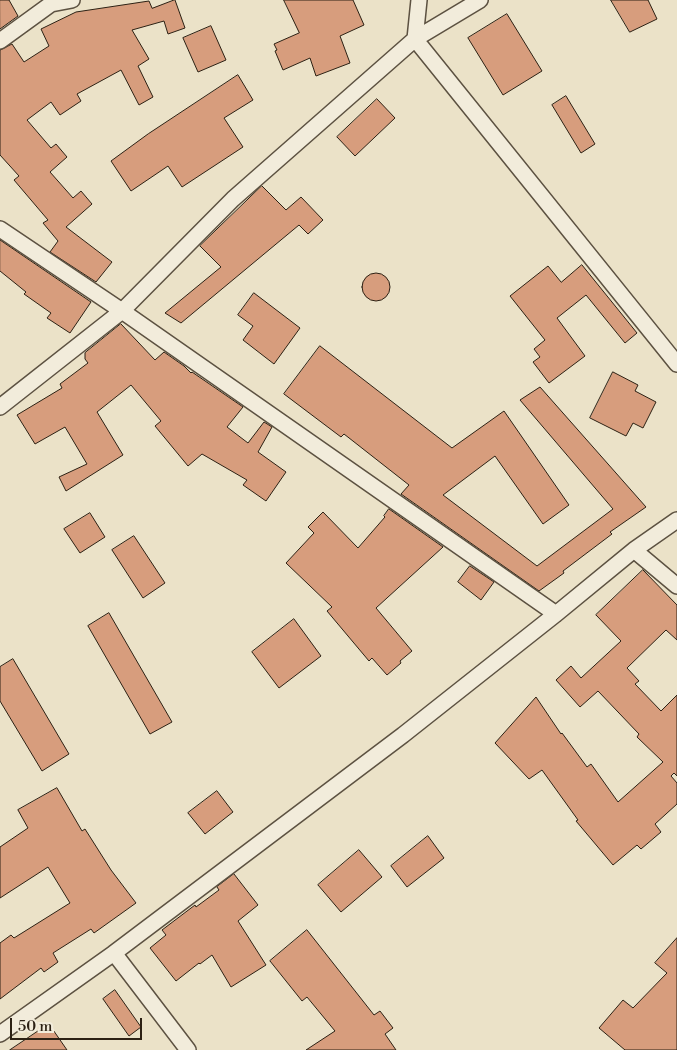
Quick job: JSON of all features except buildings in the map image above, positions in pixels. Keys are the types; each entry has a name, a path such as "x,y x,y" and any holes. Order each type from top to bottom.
{"street":[{"path":"0,41 51,4 72,0"},
{"path":"419,0 415,39 677,364"},
{"path":"0,407 122,311 233,199 415,39 480,0"},
{"path":"0,228 556,614"},
{"path":"0,1034 114,953 403,735 634,550 677,520"},
{"path":"634,550 677,586"},
{"path":"114,953 188,1050"}]}
